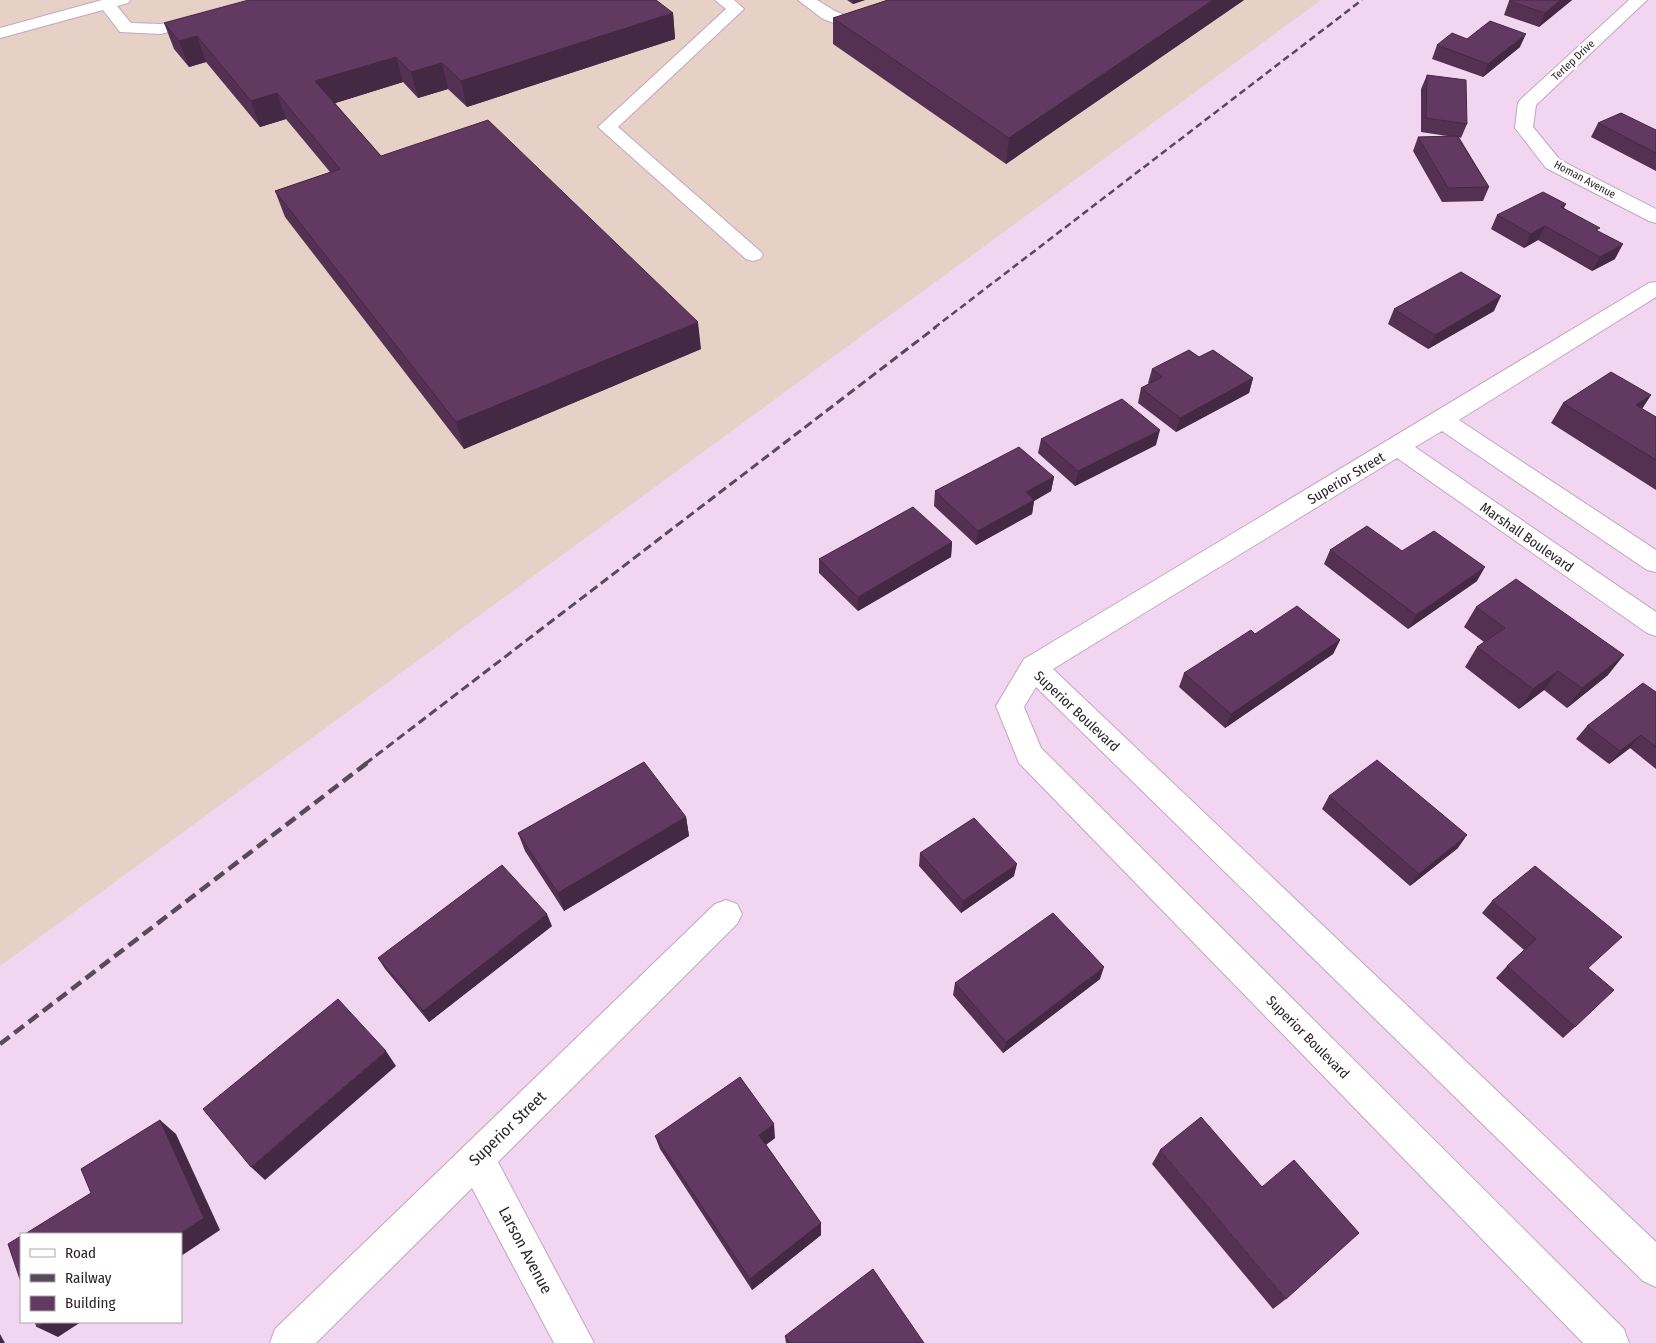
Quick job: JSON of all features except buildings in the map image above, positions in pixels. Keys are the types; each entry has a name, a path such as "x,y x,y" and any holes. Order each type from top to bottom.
{"street":[{"path":"0,33 114,2 126,28 161,29 268,0"},
{"path":"723,0 736,9 607,127 753,255"},
{"path":"806,0 829,16 856,26 932,0"},
{"name":"Terlep Drive","path":"1524,128 1527,102 1639,0"},
{"name":"Homan Avenue","path":"1524,128 1553,164 1656,217"},
{"name":"Superior Street","path":"1034,667 1398,447 1656,288"},
{"path":"1442,420 1656,562"},
{"name":"Marshall Boulevard","path":"1398,447 1656,626"},
{"name":"Superior Boulevard","path":"1610,1343 1029,755 1010,706 1034,667 1656,1268"},
{"name":"Superior Street","path":"289,1343 726,914"},
{"name":"Larson Avenue","path":"476,1158 575,1343"}],"shaded area":[{"path":"0,0 1321,0 0,966"}],"railway":[{"path":"934,328 1362,0"},
{"path":"365,764 936,327"},
{"path":"0,1044 367,763"}]}
